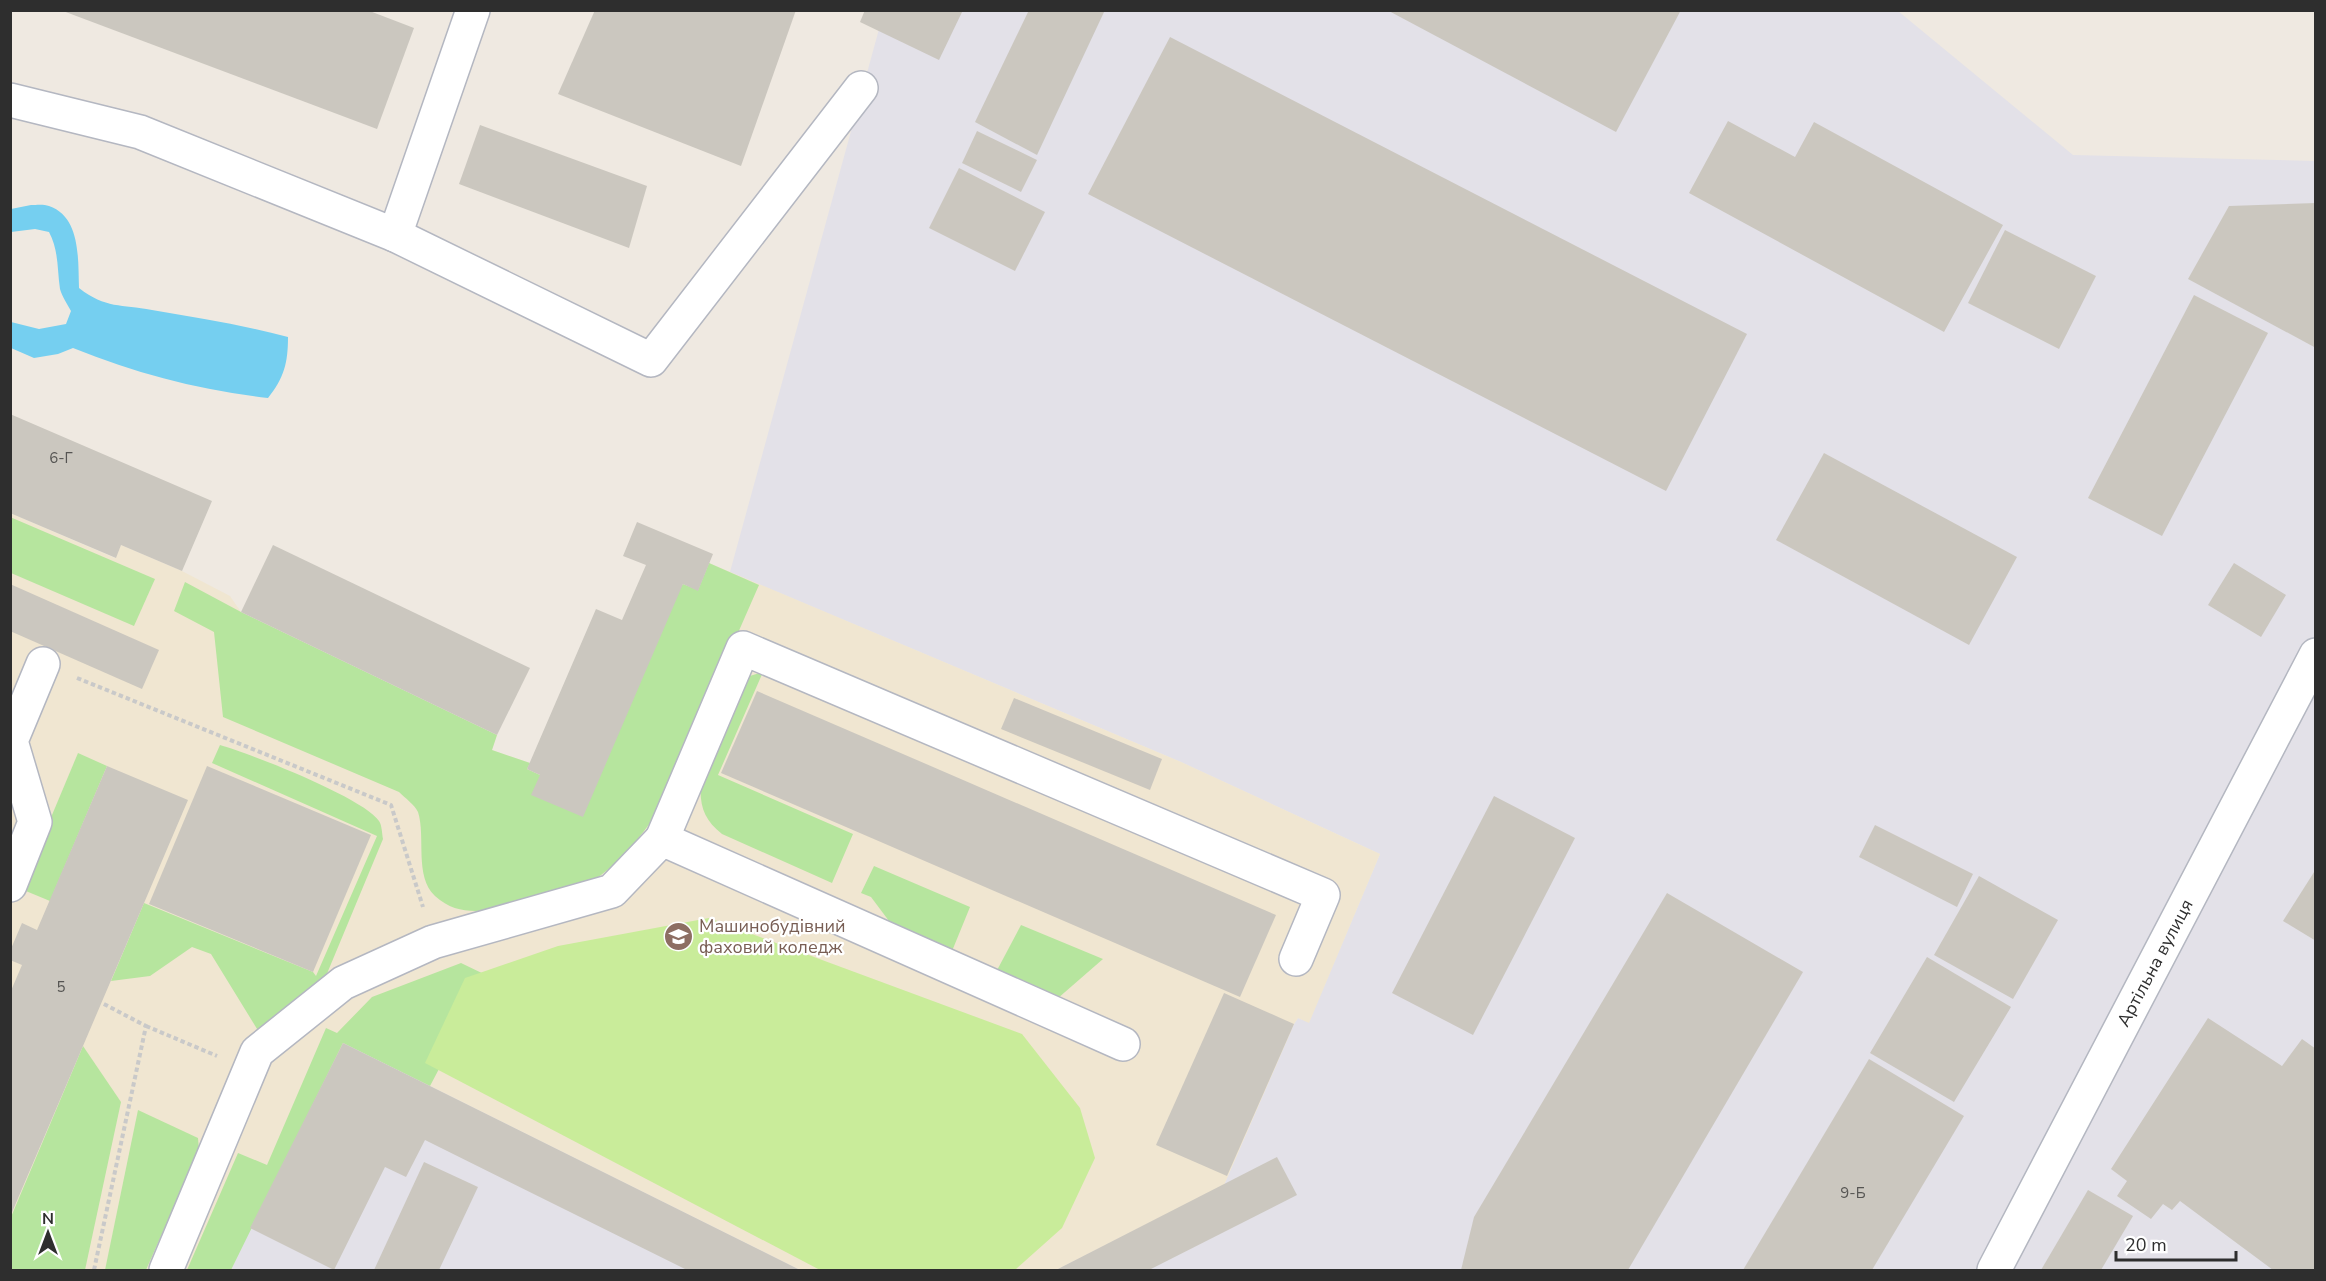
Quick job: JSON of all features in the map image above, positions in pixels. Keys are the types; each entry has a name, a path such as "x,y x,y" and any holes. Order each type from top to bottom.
{"street":[{"path":"395,235 473,10"},
{"path":"10,100 140,132 395,235 651,360 861,88"},
{"path":"166,1270 257,1052 343,983 434,942 612,891 662,839 743,648 1323,895 1296,959"},
{"name":"Артільна вулиця","path":"1994,1270 2315,658"},
{"path":"10,885 35,822 11,741 43,664"},
{"path":"662,839 1123,1044"}],"path":[{"path":"43,664 391,805 434,942"},
{"path":"102,1003 146,1026 249,1070"},
{"path":"94,1270 146,1026"}],"shaded area":[{"path":"884,11 1898,11 2073,155 2315,161 2315,1270 1056,1270 1224,1185 1294,1024 1298,1018 1309,1022 1380,854 1181,762 730,572"},
{"name":"Машинобудівний фаховий коледж","path":"10,513 115,558 121,545 182,571 230,596 241,612 497,735 492,750 530,763 527,769 540,775 683,584 698,590 709,563 1181,762 1380,854 1309,1023 1298,1018 1294,1024 1224,1185 1056,1270 800,1270 344,1043 231,1270 11,1270"},
{"path":"343,1043 800,1270 231,1270"}],"green space":[{"path":"10,517 155,579 134,626 11,573"},
{"path":"709,563 759,585 666,797 656,814 631,847 616,862 582,888 545,903 491,910 458,909 435,896 425,878 418,812 399,792 223,717 214,632 174,611 185,582 241,612 497,735 492,750 530,763 527,769 540,775 683,584 698,590"},
{"path":"763,672 718,775 853,834 832,883 722,834 704,812 701,783 743,678"},
{"path":"220,745 279,766 330,789 369,811 379,821 382,830 383,839 326,976 262,1037 211,954 192,947 150,976 111,981 144,903 313,972 316,976 377,836 212,763"},
{"path":"78,753 107,766 50,901 21,889"},
{"path":"874,866 970,907 950,956 901,937 871,897 861,893"},
{"path":"709,918 1022,1034 1080,1108 1095,1158 1062,1228 1015,1270 820,1270 425,1063 465,978 558,946"},
{"path":"1021,925 1103,959 1057,999 995,974"},
{"path":"461,963 488,976 430,1086 343,1043 231,1270 187,1270 238,1153 267,1165 326,1028 337,1033 372,997"},
{"path":"83,1046 121,1102 85,1270 11,1270 11,1217"},
{"path":"138,1110 198,1138 199,1150 146,1270 105,1270"}],"water":[{"path":"31,205 49,206 67,220 76,241 79,288 89,295 114,305 221,322 288,337 284,370 268,398 169,380 121,366 73,348 58,354 34,358 11,348 11,322 39,329 66,324 71,311 60,289 56,253 49,232 35,229 11,232 11,209"}],"building":[{"path":"367,10 414,28 377,129 63,11"},
{"path":"595,10 796,10 741,166 558,94"},
{"path":"865,10 963,10 939,60 860,22"},
{"path":"1029,10 1105,10 1037,155 975,122"},
{"path":"1387,10 1681,10 1616,132"},
{"path":"1170,37 1747,334 1666,491 1088,194"},
{"path":"1728,121 1795,157 1814,122 2003,225 1944,332 1689,193"},
{"path":"480,125 647,186 629,248 459,184"},
{"path":"977,131 1037,160 1021,192 962,163"},
{"path":"959,168 1045,212 1015,271 929,228"},
{"path":"2316,203 2316,348 2188,279 2229,206"},
{"path":"2005,230 2096,276 2059,349 1968,303"},
{"path":"2194,295 2268,333 2162,536 2088,498"},
{"path":"10,414 212,501 182,571 121,545 116,558 10,513"},
{"path":"1824,453 2017,557 1969,645 1776,540"},
{"path":"637,522 713,554 698,591 683,584 583,817 531,795 540,775 527,769 596,609 622,620 646,565 623,556"},
{"path":"273,545 530,668 497,735 241,612"},
{"path":"2234,563 2286,595 2261,637 2208,605"},
{"path":"10,584 159,650 142,689 10,631"},
{"path":"757,691 1276,915 1240,997 721,773"},
{"path":"1014,698 1162,759 1150,790 1001,729"},
{"path":"107,766 188,800 10,1217 10,993 22,965 10,960 10,951 22,923 37,930"},
{"path":"207,766 371,835 313,972 149,904"},
{"path":"1494,796 1575,838 1473,1035 1392,993"},
{"path":"1875,825 1973,874 1957,907 1859,857"},
{"path":"2316,869 2316,941 2283,921"},
{"path":"1979,876 2058,920 2013,999 1934,955"},
{"path":"1667,893 1803,972 1628,1270 1461,1270 1474,1217"},
{"path":"1927,957 2011,1007 1954,1102 1870,1053"},
{"path":"1224,993 1294,1024 1227,1176 1156,1145"},
{"path":"2208,1018 2282,1066 2302,1039 2316,1049 2316,1270 2273,1270 2180,1201 2172,1210 2163,1204 2151,1219 2117,1196 2127,1181 2111,1169"},
{"path":"343,1043 800,1270 687,1270 425,1140 406,1177 385,1167 334,1270 250,1228"},
{"path":"1869,1059 1964,1116 1872,1270 1743,1270"},
{"path":"1277,1157 1297,1195 1149,1270 1056,1270"},
{"path":"424,1162 478,1187 439,1270 374,1270"},
{"path":"2088,1190 2133,1216 2101,1270 2041,1270"}],"place":[{"name":"Машинобудівний фаховий коледж","path":"678,936"}]}
